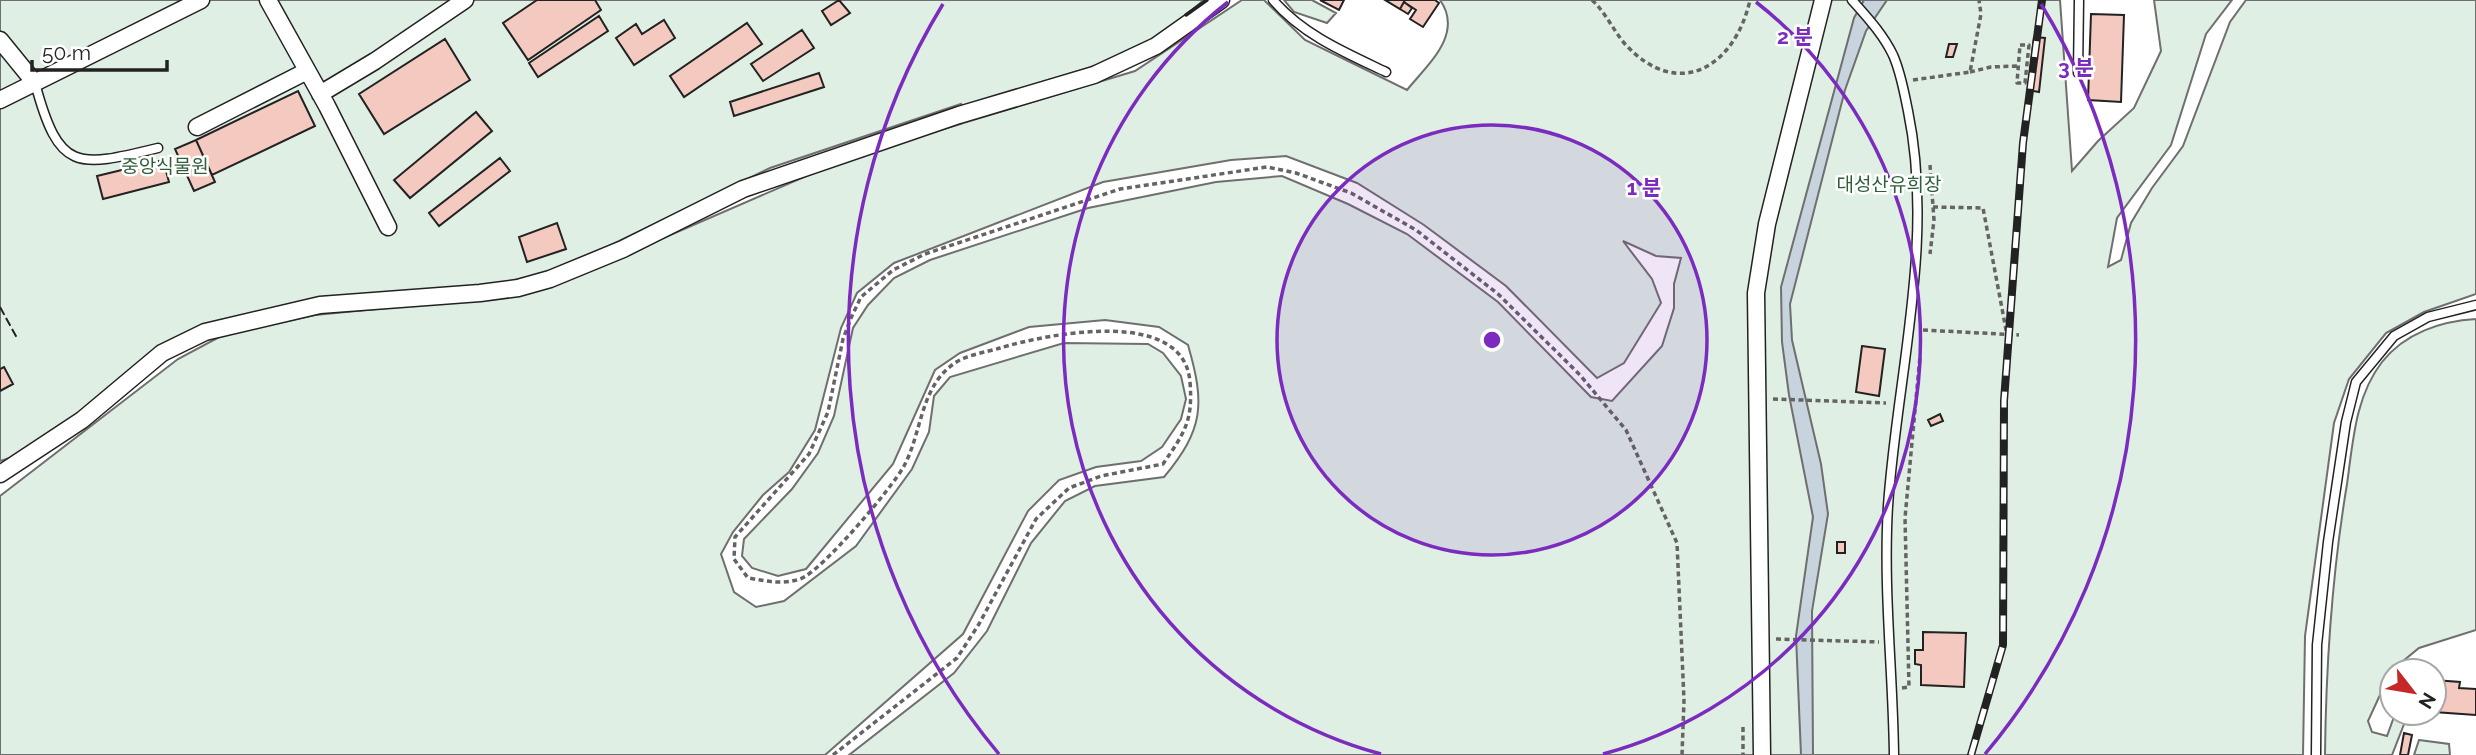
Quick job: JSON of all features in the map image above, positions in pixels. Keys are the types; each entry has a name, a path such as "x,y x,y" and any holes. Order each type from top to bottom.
{"street":[{"path":"0,100 201,0"},
{"path":"268,0 388,227"},
{"path":"320,94 375,61 465,0"},
{"path":"0,474 82,420 162,354 205,332 320,305 480,293 518,288 550,279 623,249 743,189 984,107 1094,75 1156,46 1221,0"},
{"path":"1762,755 1756,293 1768,224 1823,0"},
{"path":"0,40 35,83"},
{"path":"197,127 307,71"}],"lane":[{"path":"1273,0 1299,25 1335,47 1386,72"},
{"path":"1852,0 1893,55 1902,82 1913,136 1918,206 1902,404 1888,506 1894,755"},
{"path":"2078,73 2079,0"},
{"path":"35,83 46,122 69,153 80,159 100,162 158,148"},
{"path":"2316,755 2317,645 2328,541 2346,422 2357,382 2394,336 2428,317 2476,305"}],"path":[{"path":"1592,0 1626,45 1665,71 1683,75 1707,66 1724,55 1739,34 1750,0"},
{"path":"1970,72 1981,14 1979,0"},
{"path":"2020,45 2032,46 2028,84 2017,83 2018,66 2020,45"},
{"path":"1902,82 1991,67 2018,66"},
{"path":"1916,80 1918,93"},
{"path":"1929,157 1933,206 1929,265"},
{"path":"832,755 957,657 979,624 1036,519 1069,488 1101,476 1163,464 1180,439 1193,411 1189,370 1172,345 1144,334 1087,331 1024,341 955,362 936,383 904,466 829,559 803,578 779,584 748,578 734,559 735,537 809,454 828,412 843,340 861,297 893,270 925,254 1089,198 1120,189 1267,167 1296,173 1350,193 1416,230 1498,294 1580,375 1626,430 1677,543 1684,700 1682,755"},
{"path":"1933,206 1983,208 2007,335"},
{"path":"1892,688 1909,687 1905,518 1924,317"},
{"path":"1923,330 2018,335"},
{"path":"1773,386 1773,412"},
{"path":"1773,399 1902,404"},
{"path":"1776,626 1776,652"},
{"path":"1776,639 1908,641"}],"green space":[{"name":"중앙식물원","path":"0,0 1204,0 1165,32 1117,59 963,106 961,104 770,168 613,244 542,274 484,287 227,320 19,455 0,461"},
{"name":"대성산유희장","path":"1242,0 1264,0 1305,40 1407,90 1433,59 1446,37 1448,25 1440,0 2060,0 2072,171 2098,141 2134,108 2161,51 2154,0 2232,0 2206,34 2171,145 2117,218 2108,267 2121,260 2131,223 2152,188 2183,146 2230,22 2246,0 2476,0 2476,294 2424,312 2386,333 2349,379 2334,423 2305,636 2303,755 849,755 954,673 987,631 1031,543 1065,501 1095,486 1164,477 1187,444 1197,415 1197,384 1188,345 1159,327 1105,320 1029,327 960,353 935,370 893,464 806,569 778,576 752,568 742,556 744,539 792,489 818,453 834,416 853,328 868,305 894,278 930,260 1088,208 1216,182 1282,176 1348,204 1407,234 1498,302 1591,397 1612,401 1662,346 1674,308 1674,284 1681,258 1656,256 1623,241 1652,279 1661,303 1624,363 1597,378 1506,286 1424,225 1357,183 1286,156 1231,160 1103,182 894,263 857,293 841,328 815,430 789,472 763,495 733,532 721,554 734,592 756,607 784,601 856,546 912,469 929,432 934,396 950,377 1064,343 1148,344 1163,353 1181,376 1186,399 1181,419 1162,447 1141,461 1096,467 1059,480 1028,511 963,634 825,755 0,755 0,496 178,359 223,335 315,315 469,300 555,285 848,158 1135,71"},
{"path":"1284,0 1312,0 1336,13 1327,23 1294,12"},
{"path":"2476,319 2476,630 2419,648 2408,657 2378,657 2378,699 2368,721 2372,732 2387,736 2390,727 2403,727 2392,755 2325,755 2328,653 2334,585 2351,452 2361,405 2373,376 2391,352 2424,330 2450,322"},
{"path":"2419,740 2449,744 2450,755 2414,755"}],"shaded area":[{"path":"1864,0 1887,0 1866,31 1845,90 1790,304 1792,340 1821,464 1828,514 1812,611 1813,755 1801,755 1796,636 1813,517 1789,395 1782,342 1781,287 1854,18"}],"building":[{"path":"537,0 595,0 601,10 528,60 503,23"},
{"path":"839,0 850,13 831,25 822,11"},
{"path":"1320,0 1344,0 1339,10"},
{"path":"1385,0 1405,0 1400,9"},
{"path":"1435,0 1439,3 1423,27 1410,19 1416,10 1404,2"},
{"path":"1404,2 1412,8 1408,14 1400,9"},
{"path":"2091,14 2124,15 2121,102 2088,100"},
{"path":"599,16 608,31 538,77 529,63"},
{"path":"664,20 675,38 634,65 616,38 636,24 642,34"},
{"path":"747,23 762,44 684,97 670,76"},
{"path":"802,30 814,48 763,81 751,64"},
{"path":"2034,37 2045,38 2039,92 2028,90"},
{"path":"445,39 470,80 384,134 359,94"},
{"path":"1949,44 1957,44 1953,57 1946,57"},
{"path":"819,73 824,87 734,116 730,102"},
{"path":"298,91 315,126 212,175 196,140"},
{"path":"476,112 492,131 410,198 394,180"},
{"path":"196,140 215,182 194,191 175,149"},
{"path":"500,158 510,171 439,226 429,213"},
{"path":"163,160 169,182 103,199 97,176"},
{"path":"557,223 566,249 527,262 519,237"},
{"path":"1862,346 1885,349 1879,396 1856,392"},
{"path":"4,367 13,384 0,391 0,369"},
{"path":"1940,414 1943,421 1931,426 1928,420"},
{"path":"1837,542 1845,542 1845,553 1837,553"},
{"path":"1923,632 1966,633 1964,687 1921,685 1921,665 1915,664 1915,650 1923,650"},
{"path":"2448,681 2460,682 2459,688 2476,689 2476,715 2448,713"},
{"path":"2404,733 2412,735 2408,755 2400,755"}],"railway":[{"path":"1971,755 2003,645 2004,401 2023,143 2042,0"}],"fence":[{"path":"0,307 17,338"}],"wall":[{"path":"1186,15 1207,0"}]}
